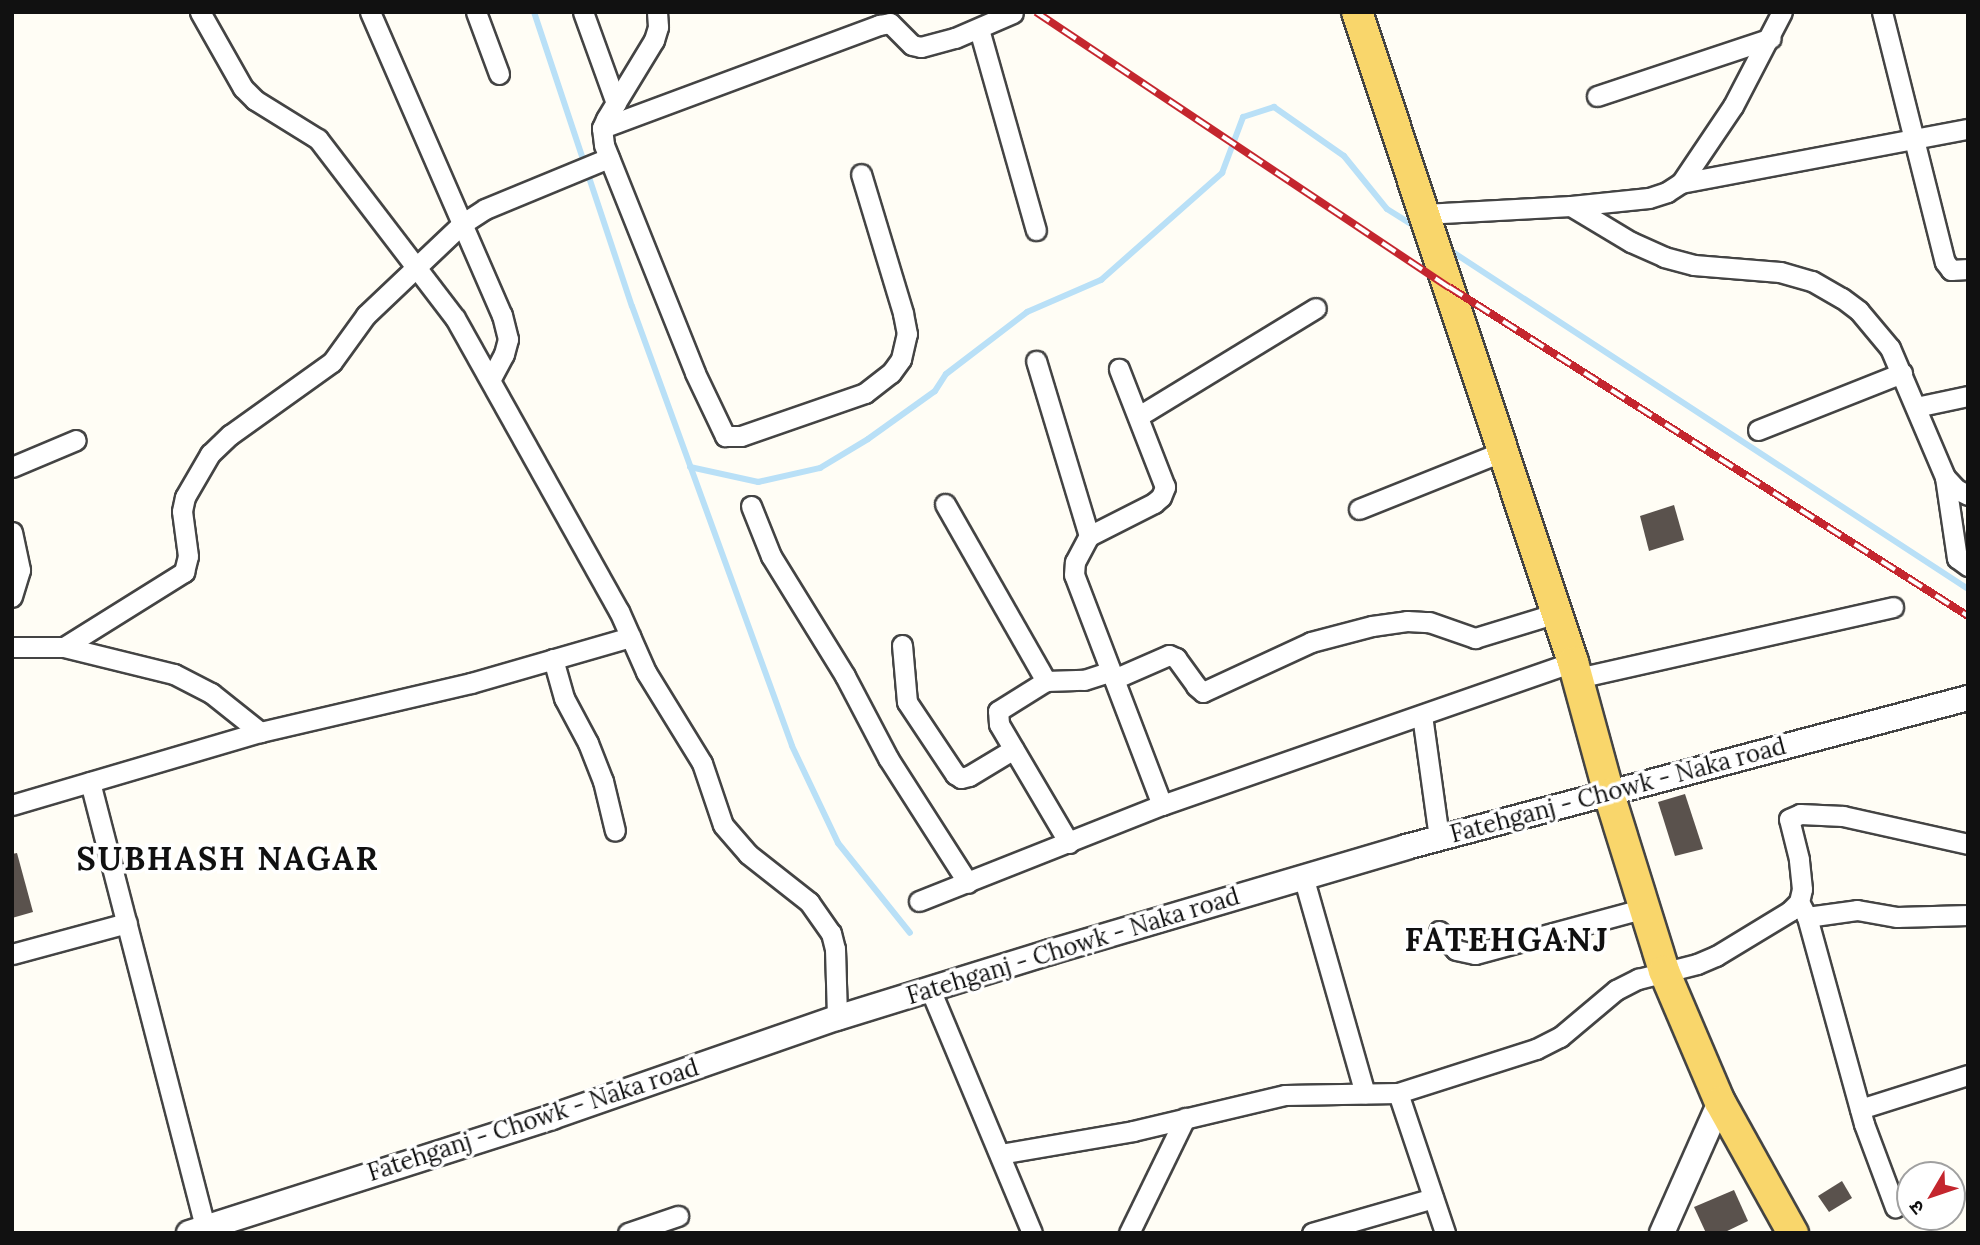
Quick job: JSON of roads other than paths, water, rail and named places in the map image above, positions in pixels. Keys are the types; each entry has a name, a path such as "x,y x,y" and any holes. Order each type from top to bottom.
{"main road":[{"path":"1357,12 1557,612 1609,794 1664,971 1720,1102 1793,1233"}],"street":[{"path":"200,12 243,88 255,100 318,139 455,318 491,377 619,611 662,701 702,764 723,825 732,839 809,902 831,933 835,949 837,1018"},
{"path":"370,12 502,314 508,339 504,354 491,377"},
{"path":"476,12 499,74"},
{"path":"583,12 616,103"},
{"path":"657,12 658,27 654,40 602,128 595,164 720,429 726,436 734,438 865,393 886,378 901,359 907,334 903,313 861,174"},
{"path":"1681,183 1733,106 1771,38 1782,12"},
{"path":"1882,12 1945,262 1951,270 1968,269"},
{"path":"602,128 879,25 890,23 912,45 921,47 979,29 1013,13"},
{"path":"979,29 1036,230"},
{"path":"1597,96 1771,38"},
{"path":"1430,232 1572,206 1649,198 1681,183 1968,129"},
{"path":"64,647 184,572 188,556 182,511 185,497 210,454 230,435 332,362 366,315 462,224 485,209 595,164"},
{"path":"1572,206 1631,242 1664,257 1694,265 1780,272 1812,281 1859,311 1890,348 1902,373 1945,477 1957,558 1968,566"},
{"path":"1139,416 1316,308"},
{"path":"1036,361 1089,536"},
{"path":"1118,369 1163,475 1165,487 1161,497 1089,536 1075,562 1074,575 1162,806"},
{"path":"1758,430 1902,373"},
{"path":"1916,407 1968,396"},
{"path":"12,467 76,440"},
{"path":"1359,509 1504,451"},
{"path":"1945,477 1956,489 1968,495"},
{"path":"944,504 1046,681"},
{"path":"751,506 771,556 845,676 888,758 968,883"},
{"path":"12,532 20,570 12,597"},
{"path":"919,901 1162,806 1422,715 1575,670 1893,607"},
{"path":"1069,843 999,724 998,711 1046,681 1084,680 1113,675 1168,655 1176,658 1195,686 1203,692 1311,642 1372,626 1407,621 1429,622 1475,638 1557,612"},
{"path":"12,805 260,732 422,695 630,638"},
{"path":"902,645 907,702 955,774 961,778 969,776 1014,749"},
{"path":"12,647 64,647 161,670 192,682 260,732"},
{"path":"554,659 564,698 588,743 603,781 615,831"},
{"name":"Fatehganj - Chowk - Naka road","path":"197,1230 552,1116 837,1018 1303,876 1968,698"},
{"path":"1422,715 1440,838"},
{"path":"90,782 127,923 197,1230"},
{"path":"1895,1208 1860,1110 1803,909 1799,859 1789,824 1792,816 1814,813 1843,816 1968,844"},
{"path":"1303,876 1365,1093"},
{"path":"1439,930 1456,950 1475,954 1645,908"},
{"path":"1000,1154 1133,1131 1285,1095 1398,1093 1536,1049 1560,1037 1616,990 1637,978 1697,964 1803,909 1857,910 1897,917 1968,915"},
{"path":"12,954 127,923"},
{"path":"930,989 1032,1233"},
{"path":"1860,1110 1968,1075"},
{"path":"1398,1093 1445,1233"},
{"path":"1662,1233 1720,1102"},
{"path":"1129,1233 1185,1118"},
{"path":"1312,1233 1433,1198"},
{"path":"628,1233 678,1216"}],"waterway":[{"path":"534,12 632,306 792,746 838,843 910,933"},
{"path":"690,467 758,482 820,468 868,439 935,391 946,374 1027,312 1101,280 1222,173 1243,117 1274,107 1344,156 1387,209 1419,229"},
{"path":"1445,247 1968,589"}],"railway":[{"path":"1036,12 1449,287 1968,616"}],"district":[{"name":"SUBHASH NAGAR","path":"228,859"},
{"name":"FATEHGANJ","path":"1507,940"}]}
